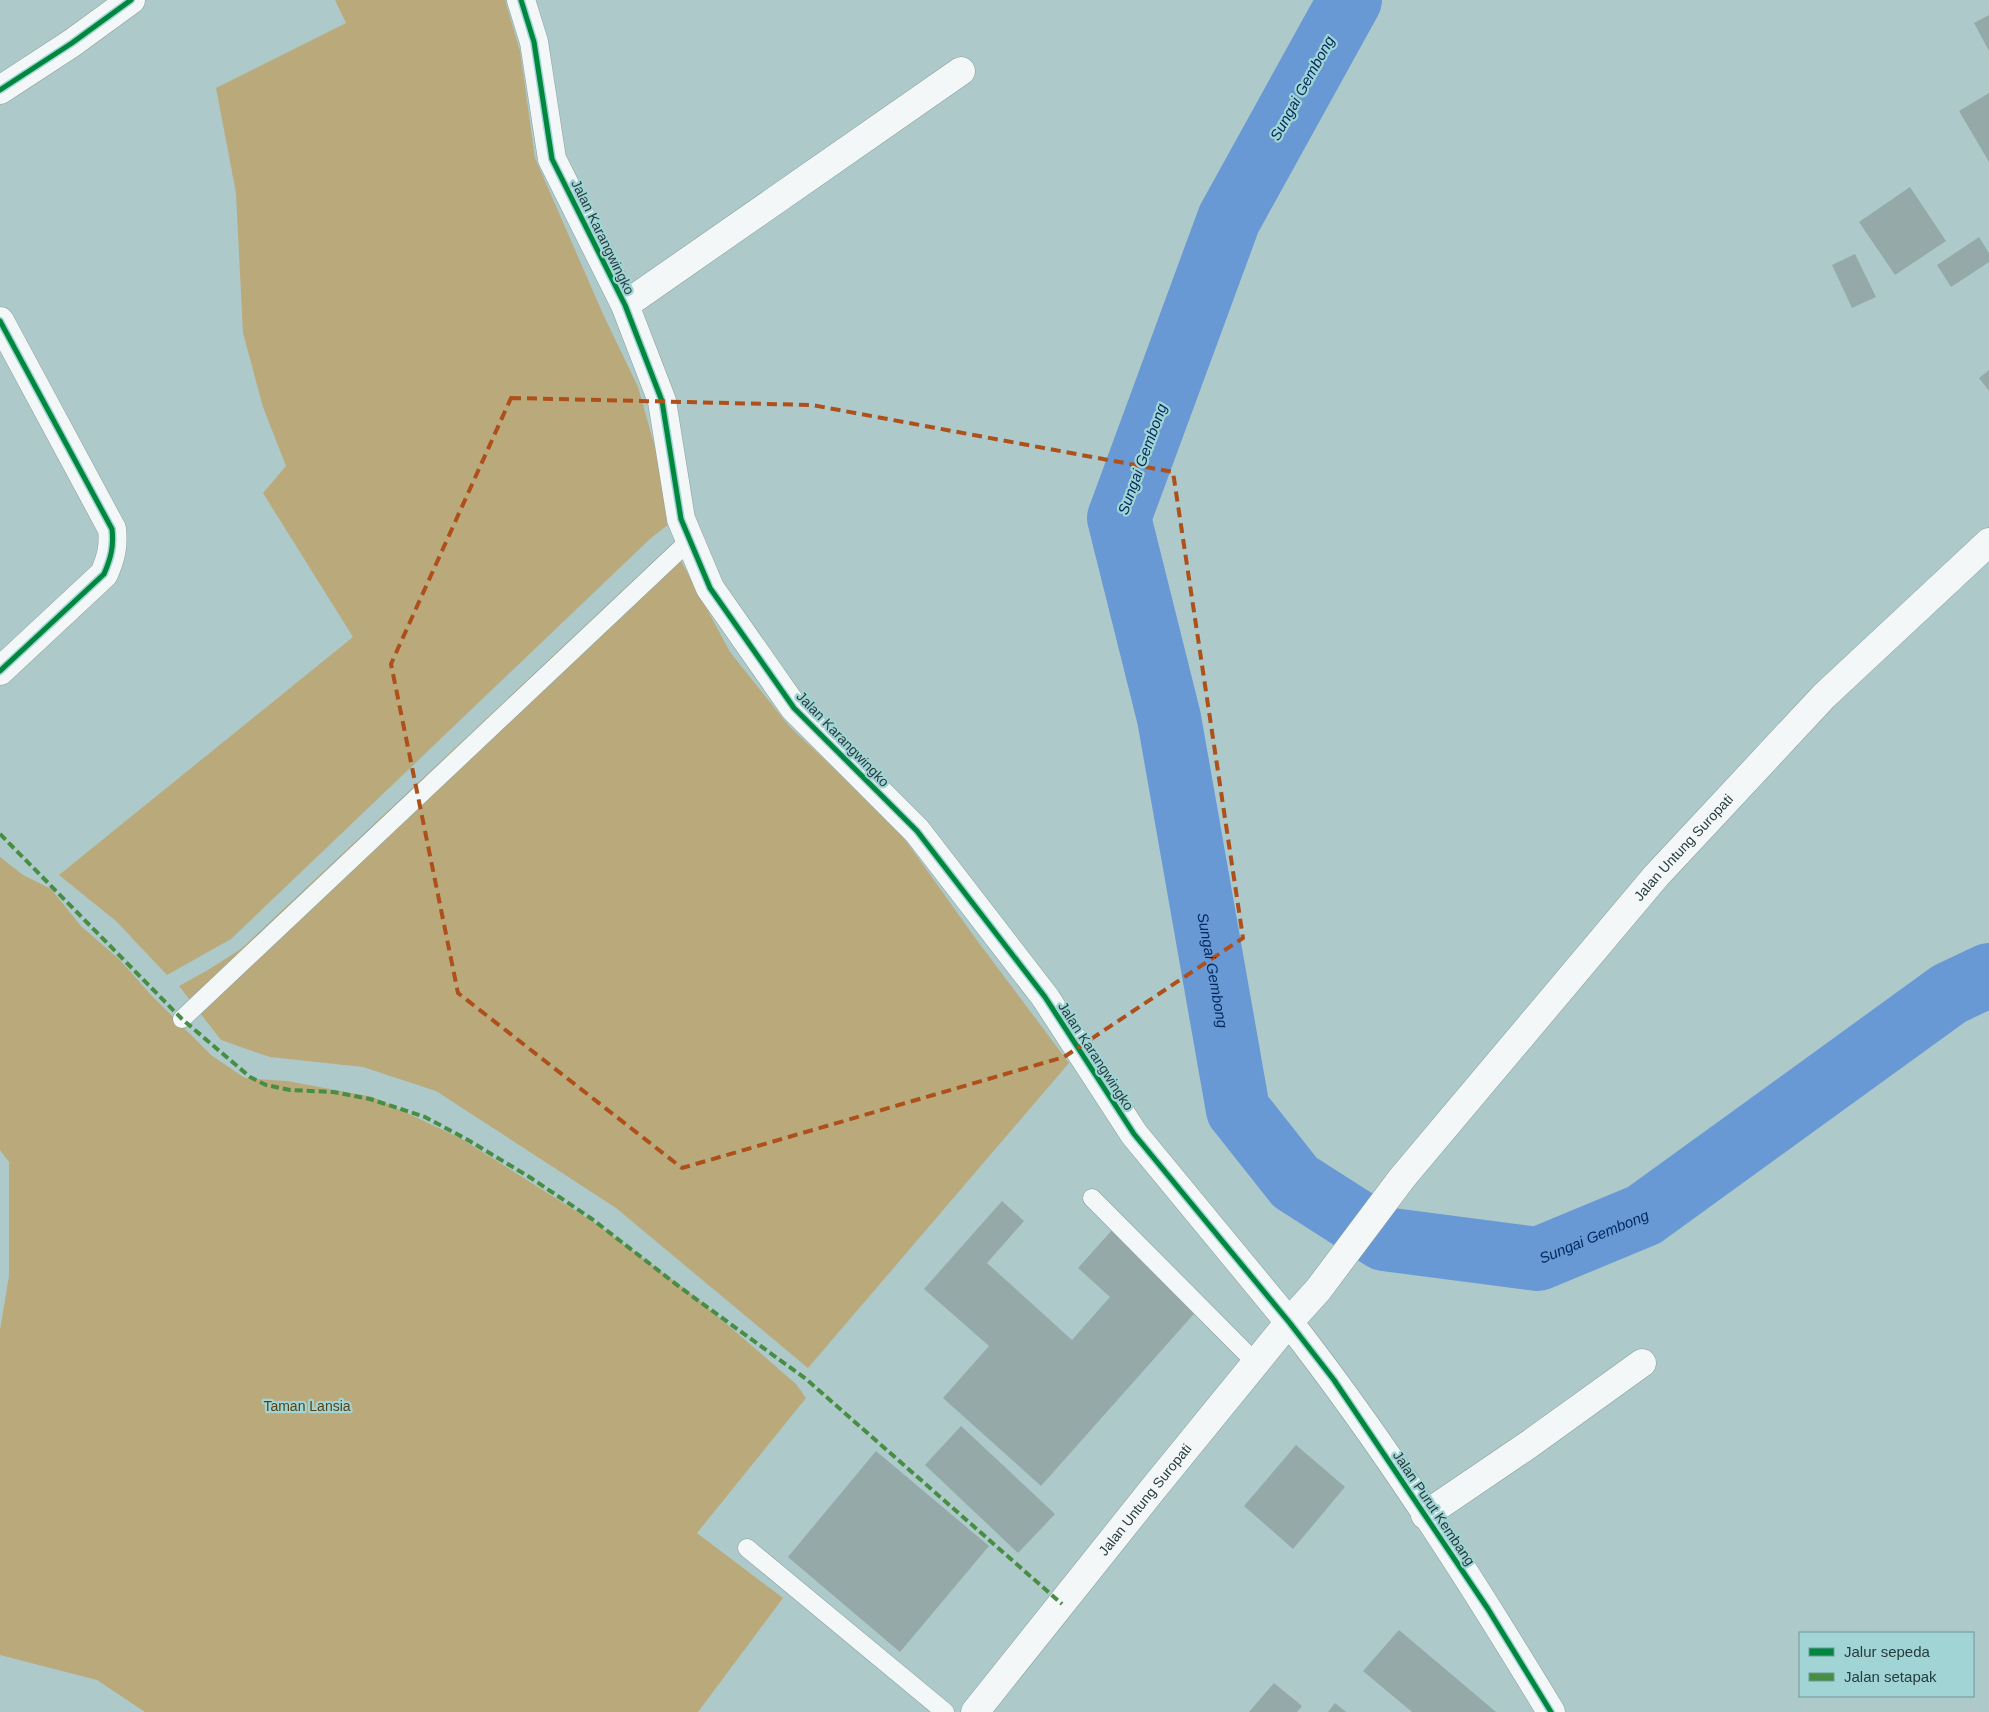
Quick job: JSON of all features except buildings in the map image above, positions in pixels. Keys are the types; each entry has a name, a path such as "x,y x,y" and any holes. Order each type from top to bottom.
{"main road":[{"path":"0,90 72,43 131,0"},
{"name":"Jalan Karangwingko","path":"521,0 534,42 552,159 625,305 662,401 681,519 710,588 794,708 917,831 1046,998 1134,1134 1289,1322"},
{"path":"625,305 961,71"},
{"path":"0,321 112,529 114,544 111,558 104,574 0,671"},
{"name":"Jalan Untung Suropati","path":"975,1712 1153,1489 1289,1322 1318,1290 1402,1178 1656,876 1824,696 1987,549"},
{"name":"Jalan Purut Kembang","path":"1289,1322 1334,1380 1425,1515 1488,1609 1551,1712"},
{"path":"1425,1515 1531,1443 1642,1363"}],"lane":[{"path":"182,1019 690,540"},
{"path":"1092,1198 1256,1363"},
{"path":"747,1548 945,1712"}],"highlighted area":[{"path":"511,398 812,405 1173,472 1243,938 1064,1057 682,1168 458,993 391,664"}],"green space":[{"path":"335,0 505,0 520,51 535,158 603,314 638,387 660,465 669,524 651,538 231,939 167,975 116,921 59,875 353,637 263,493 286,466 263,407 243,333 236,193 216,88 346,23"},
{"path":"672,544 730,652 789,726 896,827 976,939 1069,1063 808,1368 616,1208 436,1091 363,1067 270,1057 221,1040 179,986 241,949"},
{"name":"Taman Lansia","path":"0,857 23,875 51,889 81,926 120,960 152,996 211,1055 245,1078 287,1081 373,1097 462,1139 595,1223 693,1295 796,1384 806,1398 697,1533 783,1598 698,1712 145,1712 97,1680 0,1655 0,1330 9,1276 9,1162 0,1150"}],"waterway":[{"name":"Sungai Gembong","path":"1350,0 1229,219 1119,518 1169,718 1238,1110 1295,1182 1384,1239 1538,1259 1644,1215 1949,994 1989,975"}],"marked path":[{"path":"0,834 182,1019 250,1077 266,1085 290,1090 333,1092 370,1099 425,1117 468,1140 531,1178 592,1219 681,1288 806,1379 1062,1604"}],"cycle path":[{"path":"0,90 72,43 131,0"},
{"path":"521,0 534,42 552,159 625,305 662,401 681,519 710,588 794,708 917,831 1045,997 1134,1134 1289,1322 1334,1380 1488,1609 1551,1712"},
{"path":"0,321 112,529 113,541 104,574 0,671"}]}
